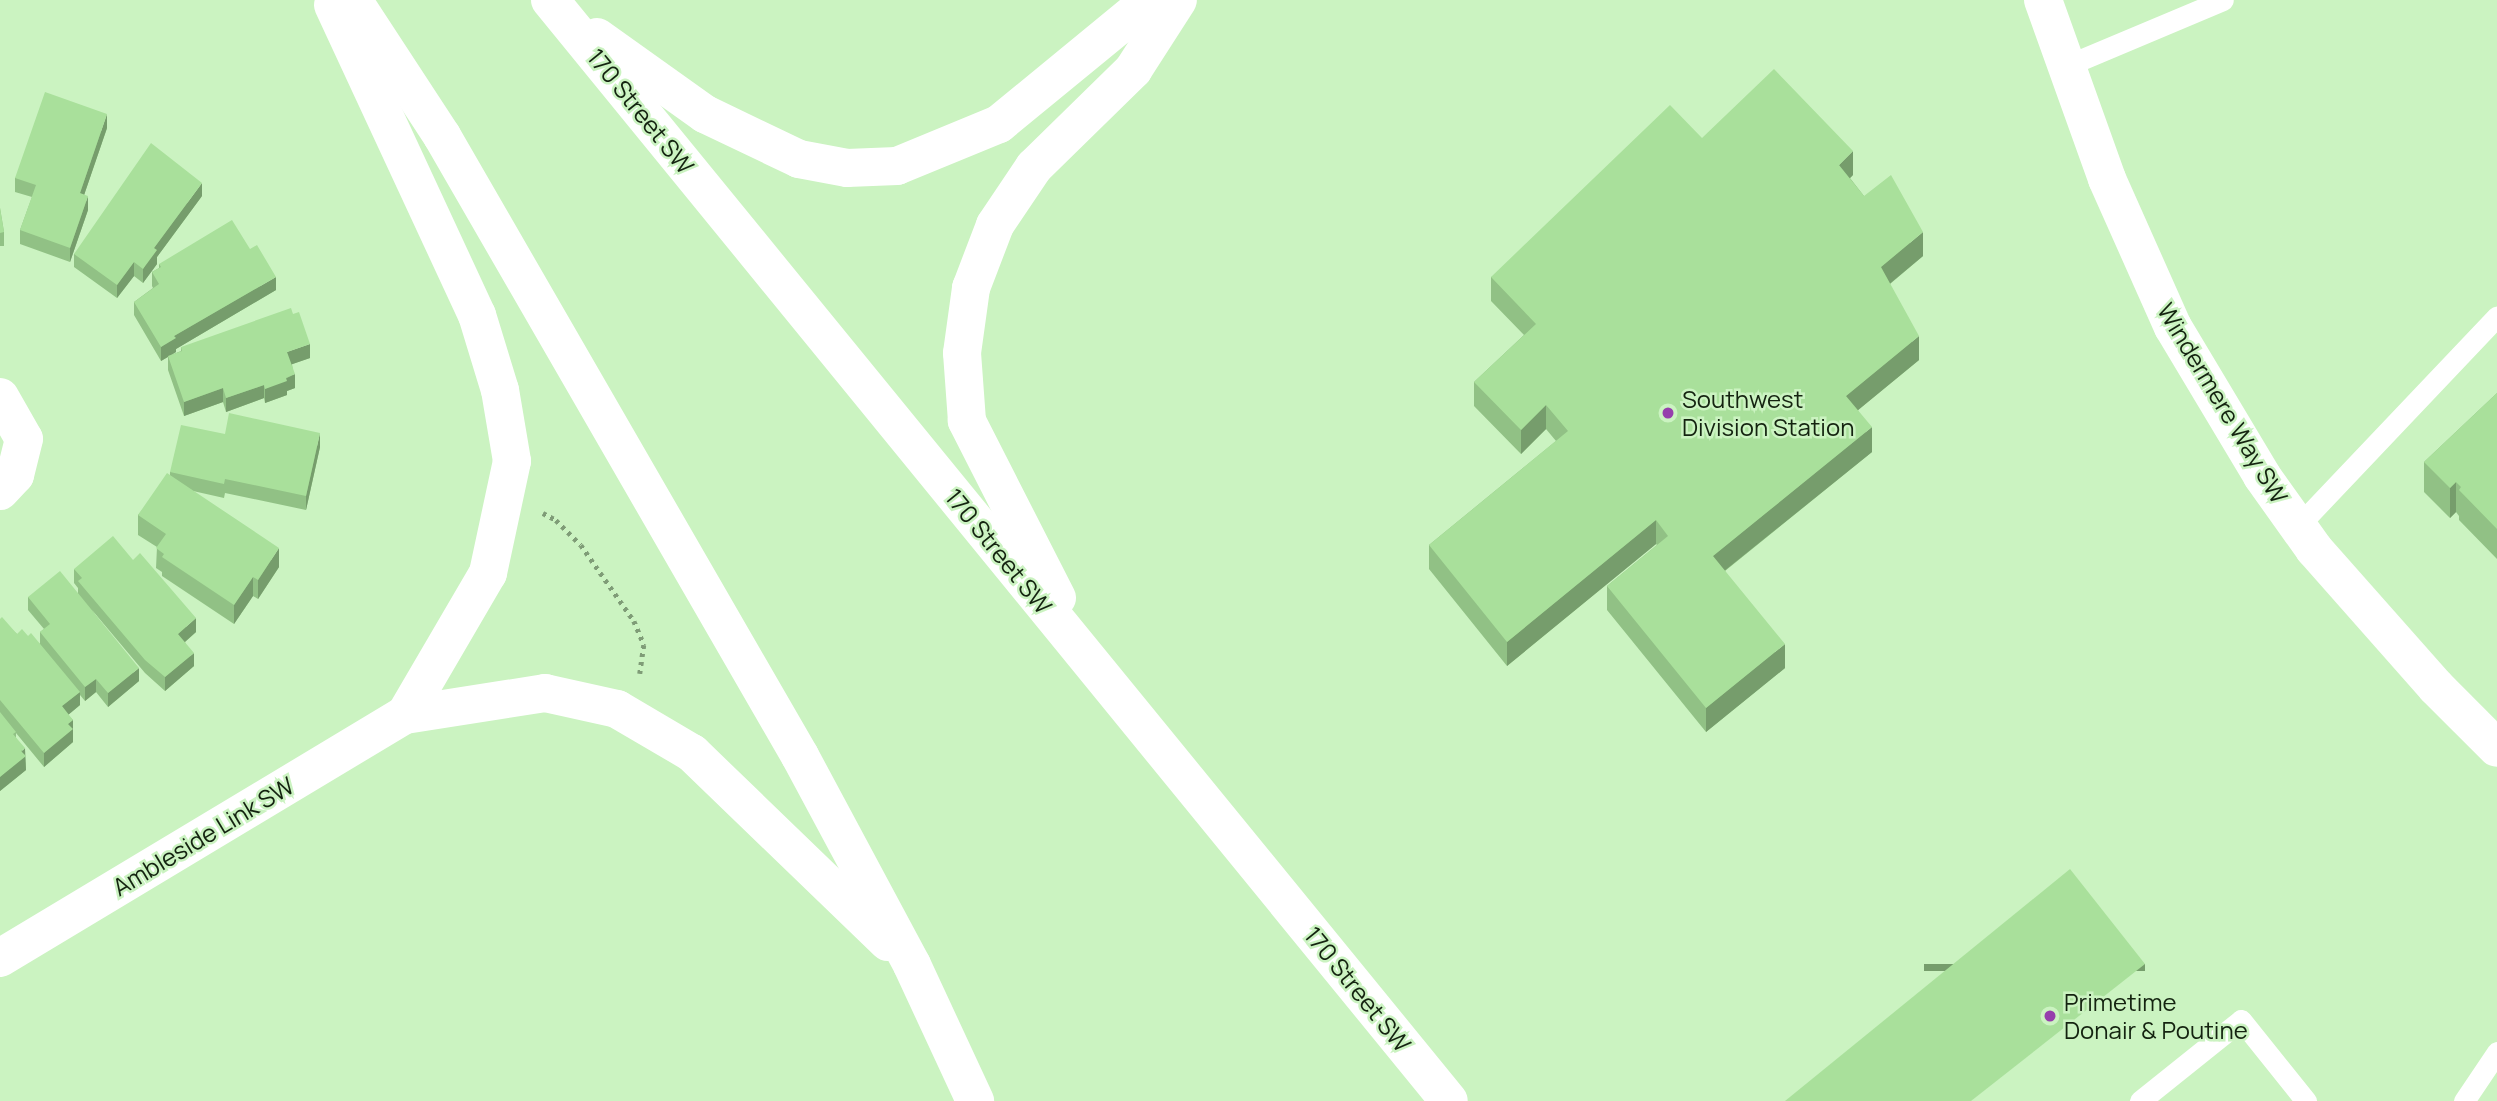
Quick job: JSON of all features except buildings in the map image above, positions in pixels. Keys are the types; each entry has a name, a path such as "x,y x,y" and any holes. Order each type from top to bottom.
{"main road":[{"path":"331,0 477,315 500,390 512,461 488,573 405,715"},
{"path":"354,0 442,136 800,756 912,965 975,1101"},
{"path":"553,4 705,114 799,159 847,169 897,166 999,124 1150,0"},
{"path":"1085,657 967,421 962,353 971,288 995,225 1034,167 1133,69 1178,0"},
{"name":"Windermere Way SW","path":"2043,0 2107,179 2173,327 2262,476 2314,549 2436,687 2497,748"},
{"name":"170 Street SW","path":"553,4 1448,1101"},
{"path":"0,397 24,439 15,475 0,491"},
{"path":"405,715 545,693 617,709 692,753 912,965"},
{"name":"Ambleside Link SW","path":"0,958 405,715"}],"lane":[{"path":"2066,66 2223,0"},
{"path":"2298,526 2497,316"},
{"path":"2140,1101 2241,1020 2306,1101"},
{"path":"2464,1101 2497,1052"}],"place":[{"name":"Southwest Division Station","path":"1668,413"},
{"name":"Primetime Donair & Poutine","path":"2050,1016"}]}
